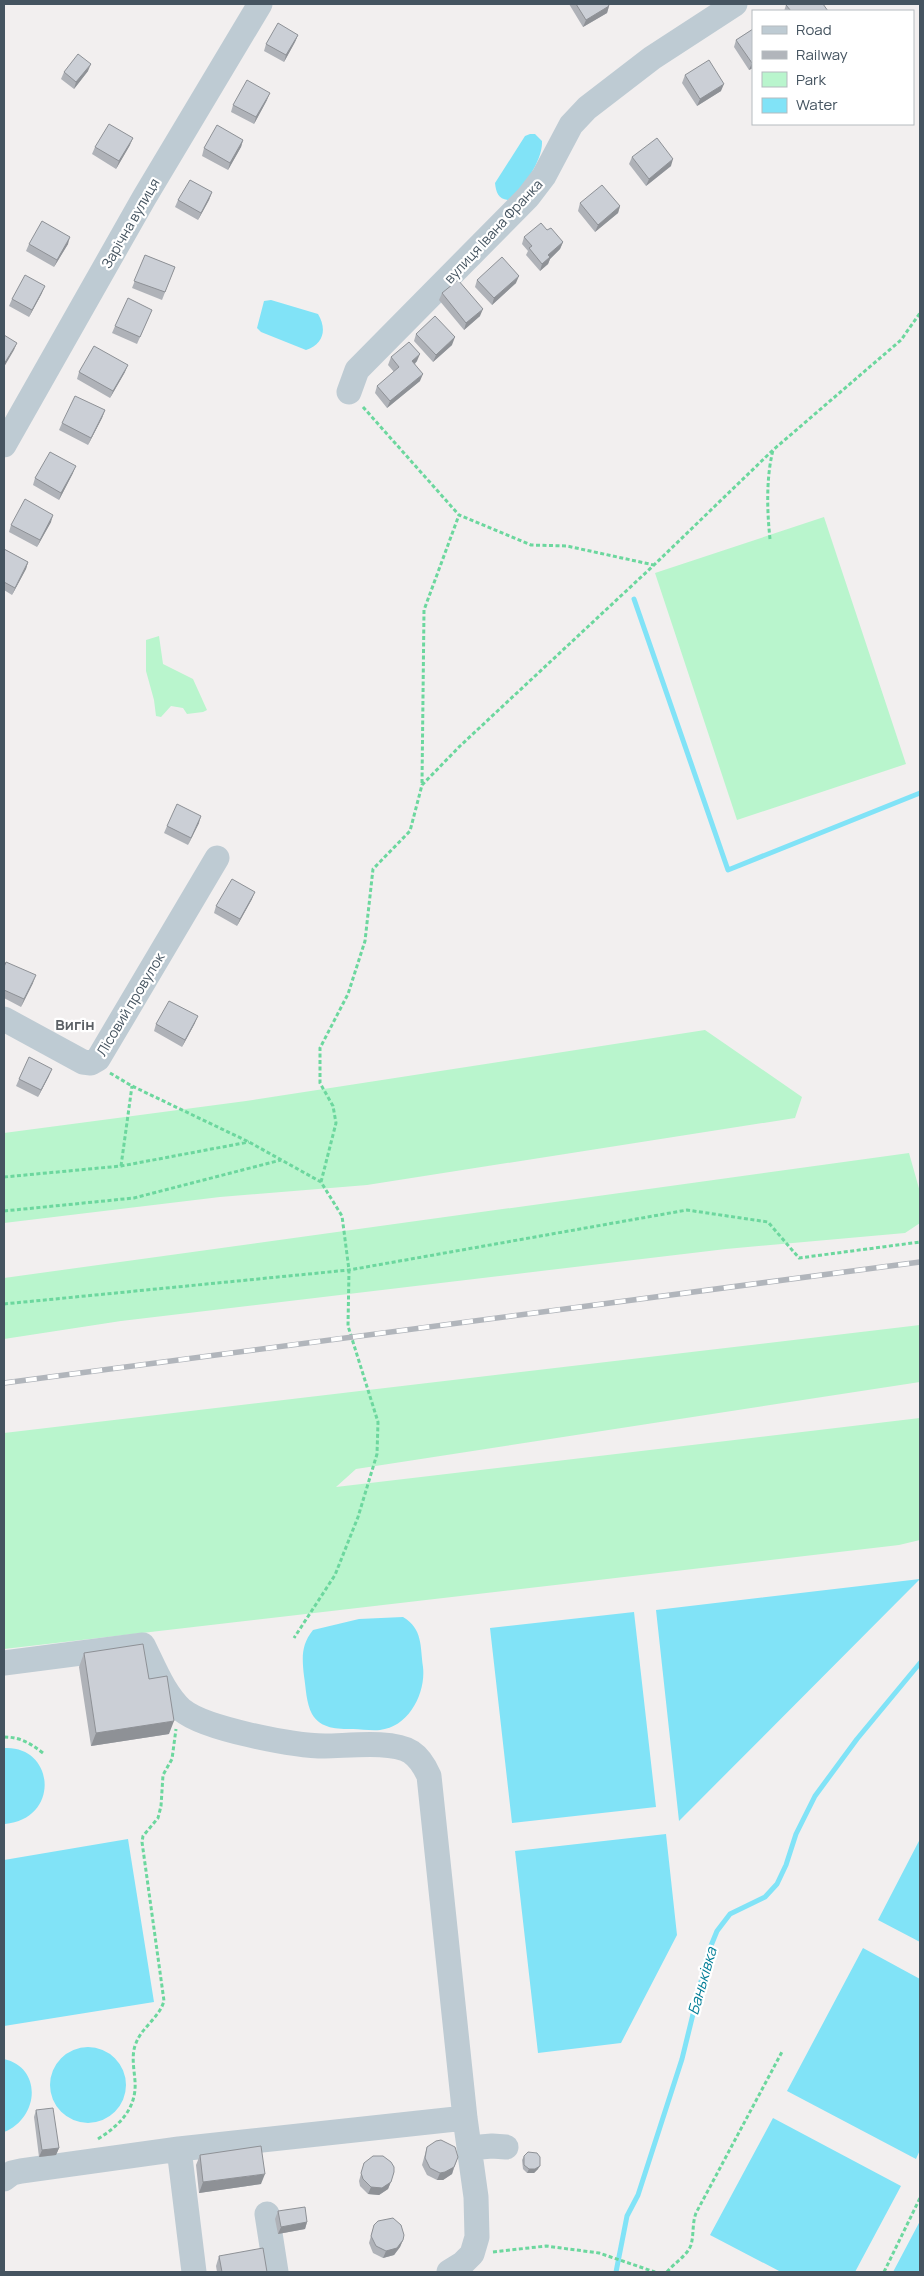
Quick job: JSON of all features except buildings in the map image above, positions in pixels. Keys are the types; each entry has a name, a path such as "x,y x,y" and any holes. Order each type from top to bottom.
{"street":[{"name":"Зарічна вулиця","path":"4,445 144,198 260,4"},
{"name":"вулиця Івана Франка","path":"349,392 358,370 528,198 544,176 572,125 587,108 652,58 734,4"},
{"name":"Лісовий провулок","path":"4,1019 83,1062 91,1063 103,1053 216,858"},
{"path":"4,1663 143,1646 170,1696 182,1710 202,1722 264,1737 322,1746 398,1747 411,1752 422,1763 429,1776 465,2118 476,2197 477,2237 472,2254 462,2264 449,2272"},
{"path":"12,2167 70,2165 179,2149 465,2118"},
{"path":"469,2148 506,2147"},
{"path":"179,2149 194,2272"},
{"path":"267,2214 276,2272"}],"path":[{"path":"422,785 460,746 654,565 773,450 901,340 920,313"},
{"path":"349,392 459,515 531,545 567,546 654,565"},
{"path":"770,539 768,524 770,463 773,450"},
{"path":"322,1182 336,1123 333,1106 320,1083 320,1048 348,994 365,941 373,869 410,831 422,785 424,610 459,515"},
{"path":"91,1063 132,1086 249,1142 322,1182 342,1216 349,1270 348,1326 378,1422 377,1454 358,1517 335,1574 294,1638"},
{"path":"121,1166 132,1086"},
{"path":"4,1177 121,1166 249,1142"},
{"path":"4,1211 134,1198 282,1160"},
{"path":"4,1304 349,1270 687,1210 768,1222 799,1258 920,1242"},
{"path":"70,2165 90,2144 123,2118 134,2102 133,2052 136,2040 157,2016 164,2001 142,1848 143,1836 158,1818 161,1806 163,1775 175,1749 177,1730 170,1696"},
{"path":"4,1737 14,1737 28,1741 43,1753"},
{"path":"667,2272 688,2250 696,2213 783,2050"},
{"path":"884,2272 920,2198"},
{"path":"472,2254 546,2246 599,2253 655,2272"}],"green space":[{"path":"824,517 906,764 737,820 655,573"},
{"path":"159,636 163,664 193,679 207,710 187,714 183,708 171,706 161,717 156,716 154,700 146,671 146,640"},
{"path":"705,1030 802,1097 795,1118 367,1185 220,1197 4,1223 4,1133 246,1101"},
{"path":"909,1153 920,1192 920,1223 905,1233 726,1249 121,1321 4,1339 4,1278"},
{"path":"920,1325 920,1382 356,1469 336,1487 920,1418 920,1540 899,1545 4,1649 4,1433"}],"water":[{"path":"535,134 542,141 536,165 526,182 514,195 508,200 502,198 498,194 495,183 525,136"},
{"path":"271,300 318,314 323,330 317,344 306,350 261,332 257,328 264,301"},
{"path":"920,1579 679,1821 656,1610"},
{"path":"634,1612 656,1807 512,1823 490,1628"},
{"path":"403,1617 414,1627 417,1633 421,1645 423,1667 422,1687 414,1707 407,1716 399,1723 380,1730 335,1728 320,1723 312,1714 308,1705 303,1669 304,1646 313,1630 359,1619"},
{"path":"4,1748 21,1750 34,1758 41,1769 45,1783 43,1797 36,1810 23,1819 5,1824"},
{"path":"666,1834 677,1935 621,2043 538,2053 515,1851"},
{"path":"128,1839 154,2002 4,2026 4,1860"},
{"path":"920,1839 920,1942 878,1920"},
{"path":"863,1948 920,1979 920,2150 916,2159 787,2091"},
{"path":"88,2047 103,2050 115,2058 123,2070 126,2085 123,2100 115,2112 103,2120 88,2123 73,2120 61,2112 53,2100 50,2085 53,2070 61,2058 73,2050"},
{"path":"4,2059 17,2064 25,2072 30,2082 32,2094 30,2105 24,2116 16,2125 4,2132"},
{"path":"773,2118 901,2186 855,2272 781,2272 710,2235"},
{"path":"920,2221 920,2272 893,2272"}],"waterway":[{"path":"634,599 728,870 920,793"},
{"name":"Баньківка","path":"616,2272 627,2216 638,2195 682,2059 708,1953 717,1931 730,1914 765,1897 777,1884 786,1865 796,1834 815,1796 857,1739 920,1663"}],"railway":[{"path":"4,1383 920,1262"}],"district":[{"name":"Вигін","path":"75,1024"}]}
